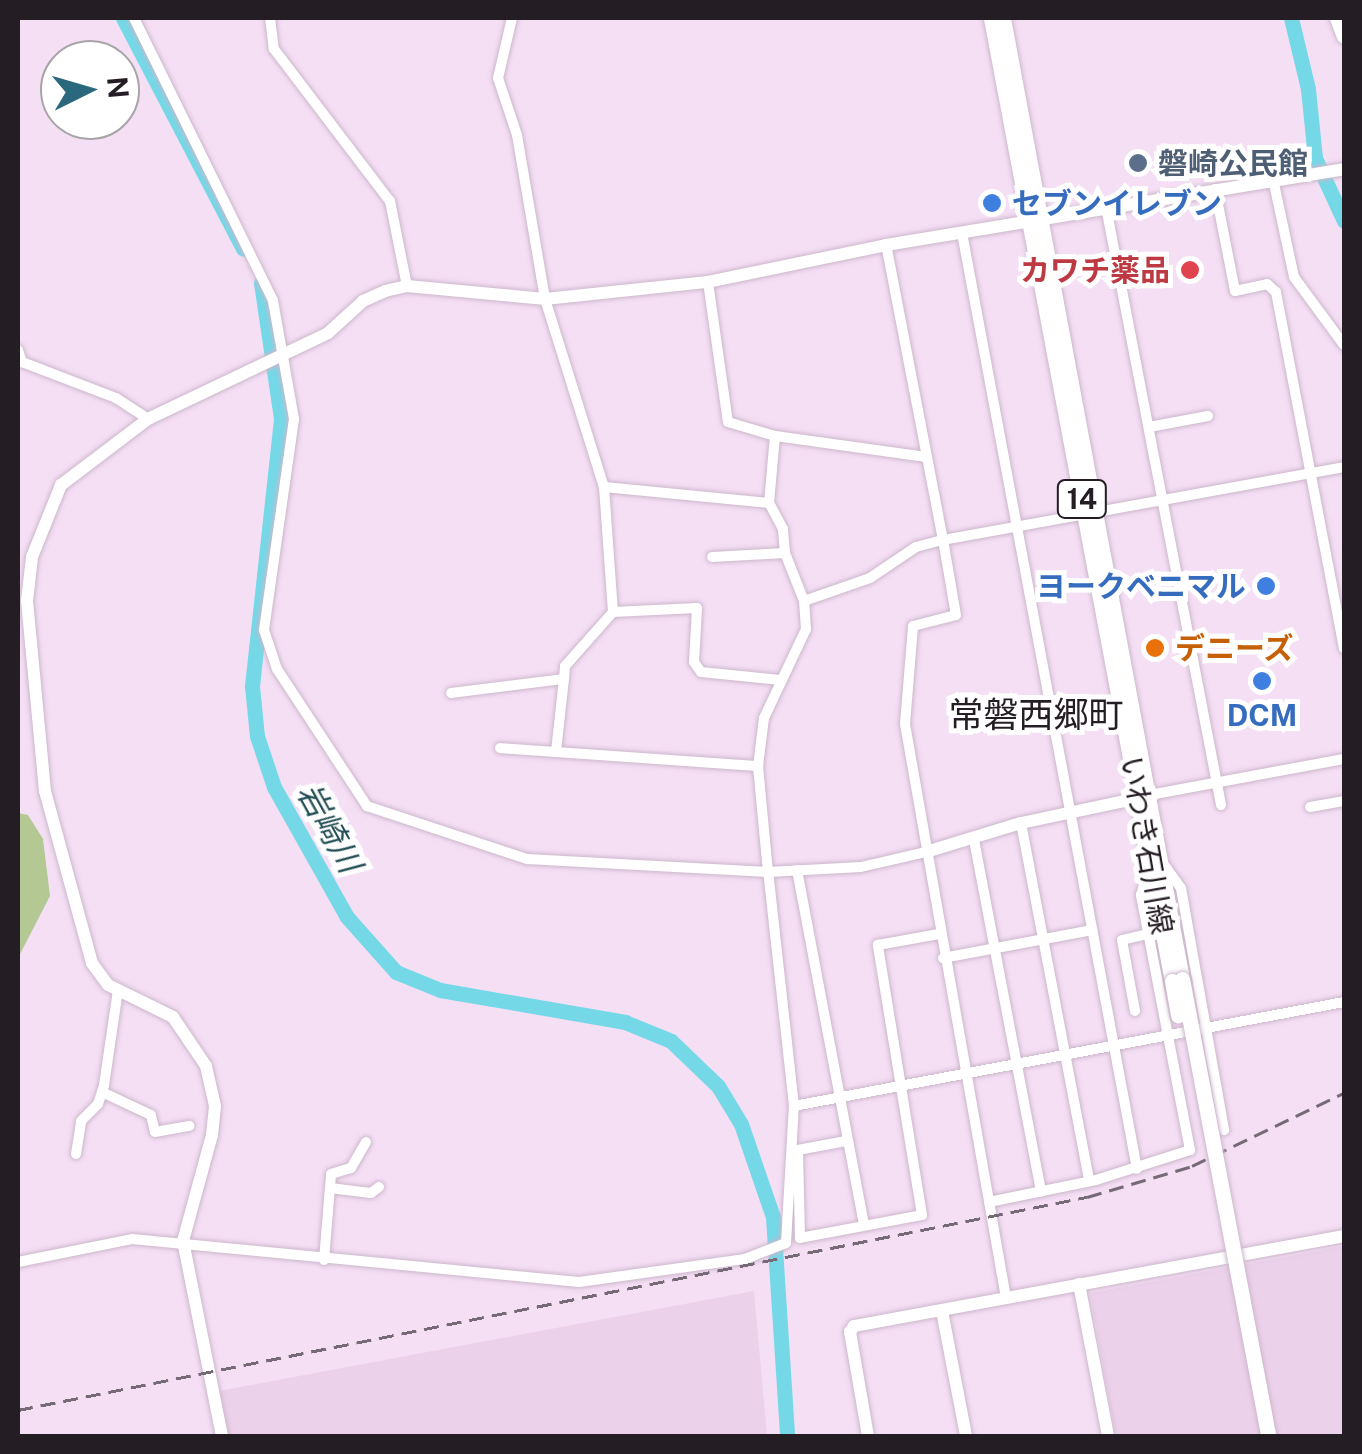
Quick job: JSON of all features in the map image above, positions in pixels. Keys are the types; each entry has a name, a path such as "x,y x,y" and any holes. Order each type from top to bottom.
{"main road":[{"name":"いわき石川線","path":"991,18 1034,220 1144,796 1257,1436"},
{"name":"いわき石川線","path":"1002,18 1034,220"},
{"path":"1337,18 1344,36"},
{"name":"いわき石川線","path":"1177,980 1268,1436"}],"street":[{"path":"134,18 262,278 284,352 292,452 264,630 277,669 367,806 527,859 768,872 861,867 1070,812 1344,760"},
{"path":"270,18 274,49 390,200 407,286"},
{"path":"512,18 498,78 517,134 545,299 604,487 614,612"},
{"path":"222,1436 183,1241 212,1136 214,1106 206,1066 173,1017 118,990 92,964 45,791 25,555 61,485 148,419 328,334 362,301 407,286 545,299 708,282 886,245 1344,169"},
{"path":"1273,179 1294,277 1344,345"},
{"path":"1215,189 1235,291 1267,284 1276,292 1344,649"},
{"path":"1106,207 1221,805"},
{"path":"962,233 1136,1169"},
{"path":"886,245 927,457 952,618 914,626 905,724 1006,1298"},
{"path":"708,282 728,422 774,436 927,457"},
{"path":"18,350 22,362 116,398 148,419"},
{"path":"1149,428 1208,416"},
{"path":"18,1262 132,1239 579,1282 761,1254 786,1243 794,1106 758,766 764,718 806,630 804,600 785,553 783,529 769,502 774,436"},
{"path":"804,600 870,578 916,546 1344,466"},
{"path":"604,487 769,502"},
{"path":"712,557 785,553"},
{"path":"556,750 564,666 614,612 697,608 695,667 724,678 781,680"},
{"path":"451,693 564,679"},
{"path":"500,748 758,766"},
{"path":"1310,807 1344,801"},
{"path":"1021,823 1088,1181"},
{"path":"974,840 1041,1192"},
{"path":"990,1202 1136,1169 1190,1150 1142,895 1156,863 1181,888 1224,1130"},
{"path":"797,870 864,1225"},
{"path":"944,958 1092,930"},
{"path":"846,1141 798,1150 800,1238 922,1215 904,1085 878,945 939,934"},
{"path":"1135,1012 1122,940 1148,934"},
{"path":"76,1154 81,1121 102,1092 118,990"},
{"path":"794,1106 1344,1002"},
{"path":"102,1092 152,1116 155,1132 189,1126"},
{"path":"324,1260 331,1174 352,1168 366,1142"},
{"path":"330,1188 372,1194 380,1187"},
{"path":"868,1436 850,1332 854,1326 1344,1236"},
{"path":"1079,1284 1108,1436"},
{"path":"942,1311 966,1436"}],"shaded area":[{"path":"1344,1246 1344,1436 1116,1436 1090,1293"},
{"path":"754,1291 767,1436 227,1436 219,1391"}],"green space":[{"path":"18,813 28,815 43,839 50,896 18,958"}],"waterway":[{"name":"岩崎川","path":"123,18 243,249"},
{"path":"1291,18 1308,89 1315,158 1344,221"},
{"name":"岩崎川","path":"261,283 281,419 252,686 257,736 274,787 347,917 396,972 440,990 625,1022 671,1041 718,1086 741,1124 773,1217 787,1436"}],"railway":[{"path":"18,1410 1087,1197 1192,1166 1344,1093"}],"place":[{"name":"磐崎公民館","path":"1138,163"},
{"name":"セブンイレブン","path":"992,203"},
{"name":"カワチ薬品","path":"1190,270"},
{"name":"ヨークベニマル","path":"1266,586"},
{"name":"デニーズ","path":"1155,648"},
{"name":"DCM","path":"1262,681"}],"district":[{"name":"常磐西郷町","path":"1036,715"}]}
